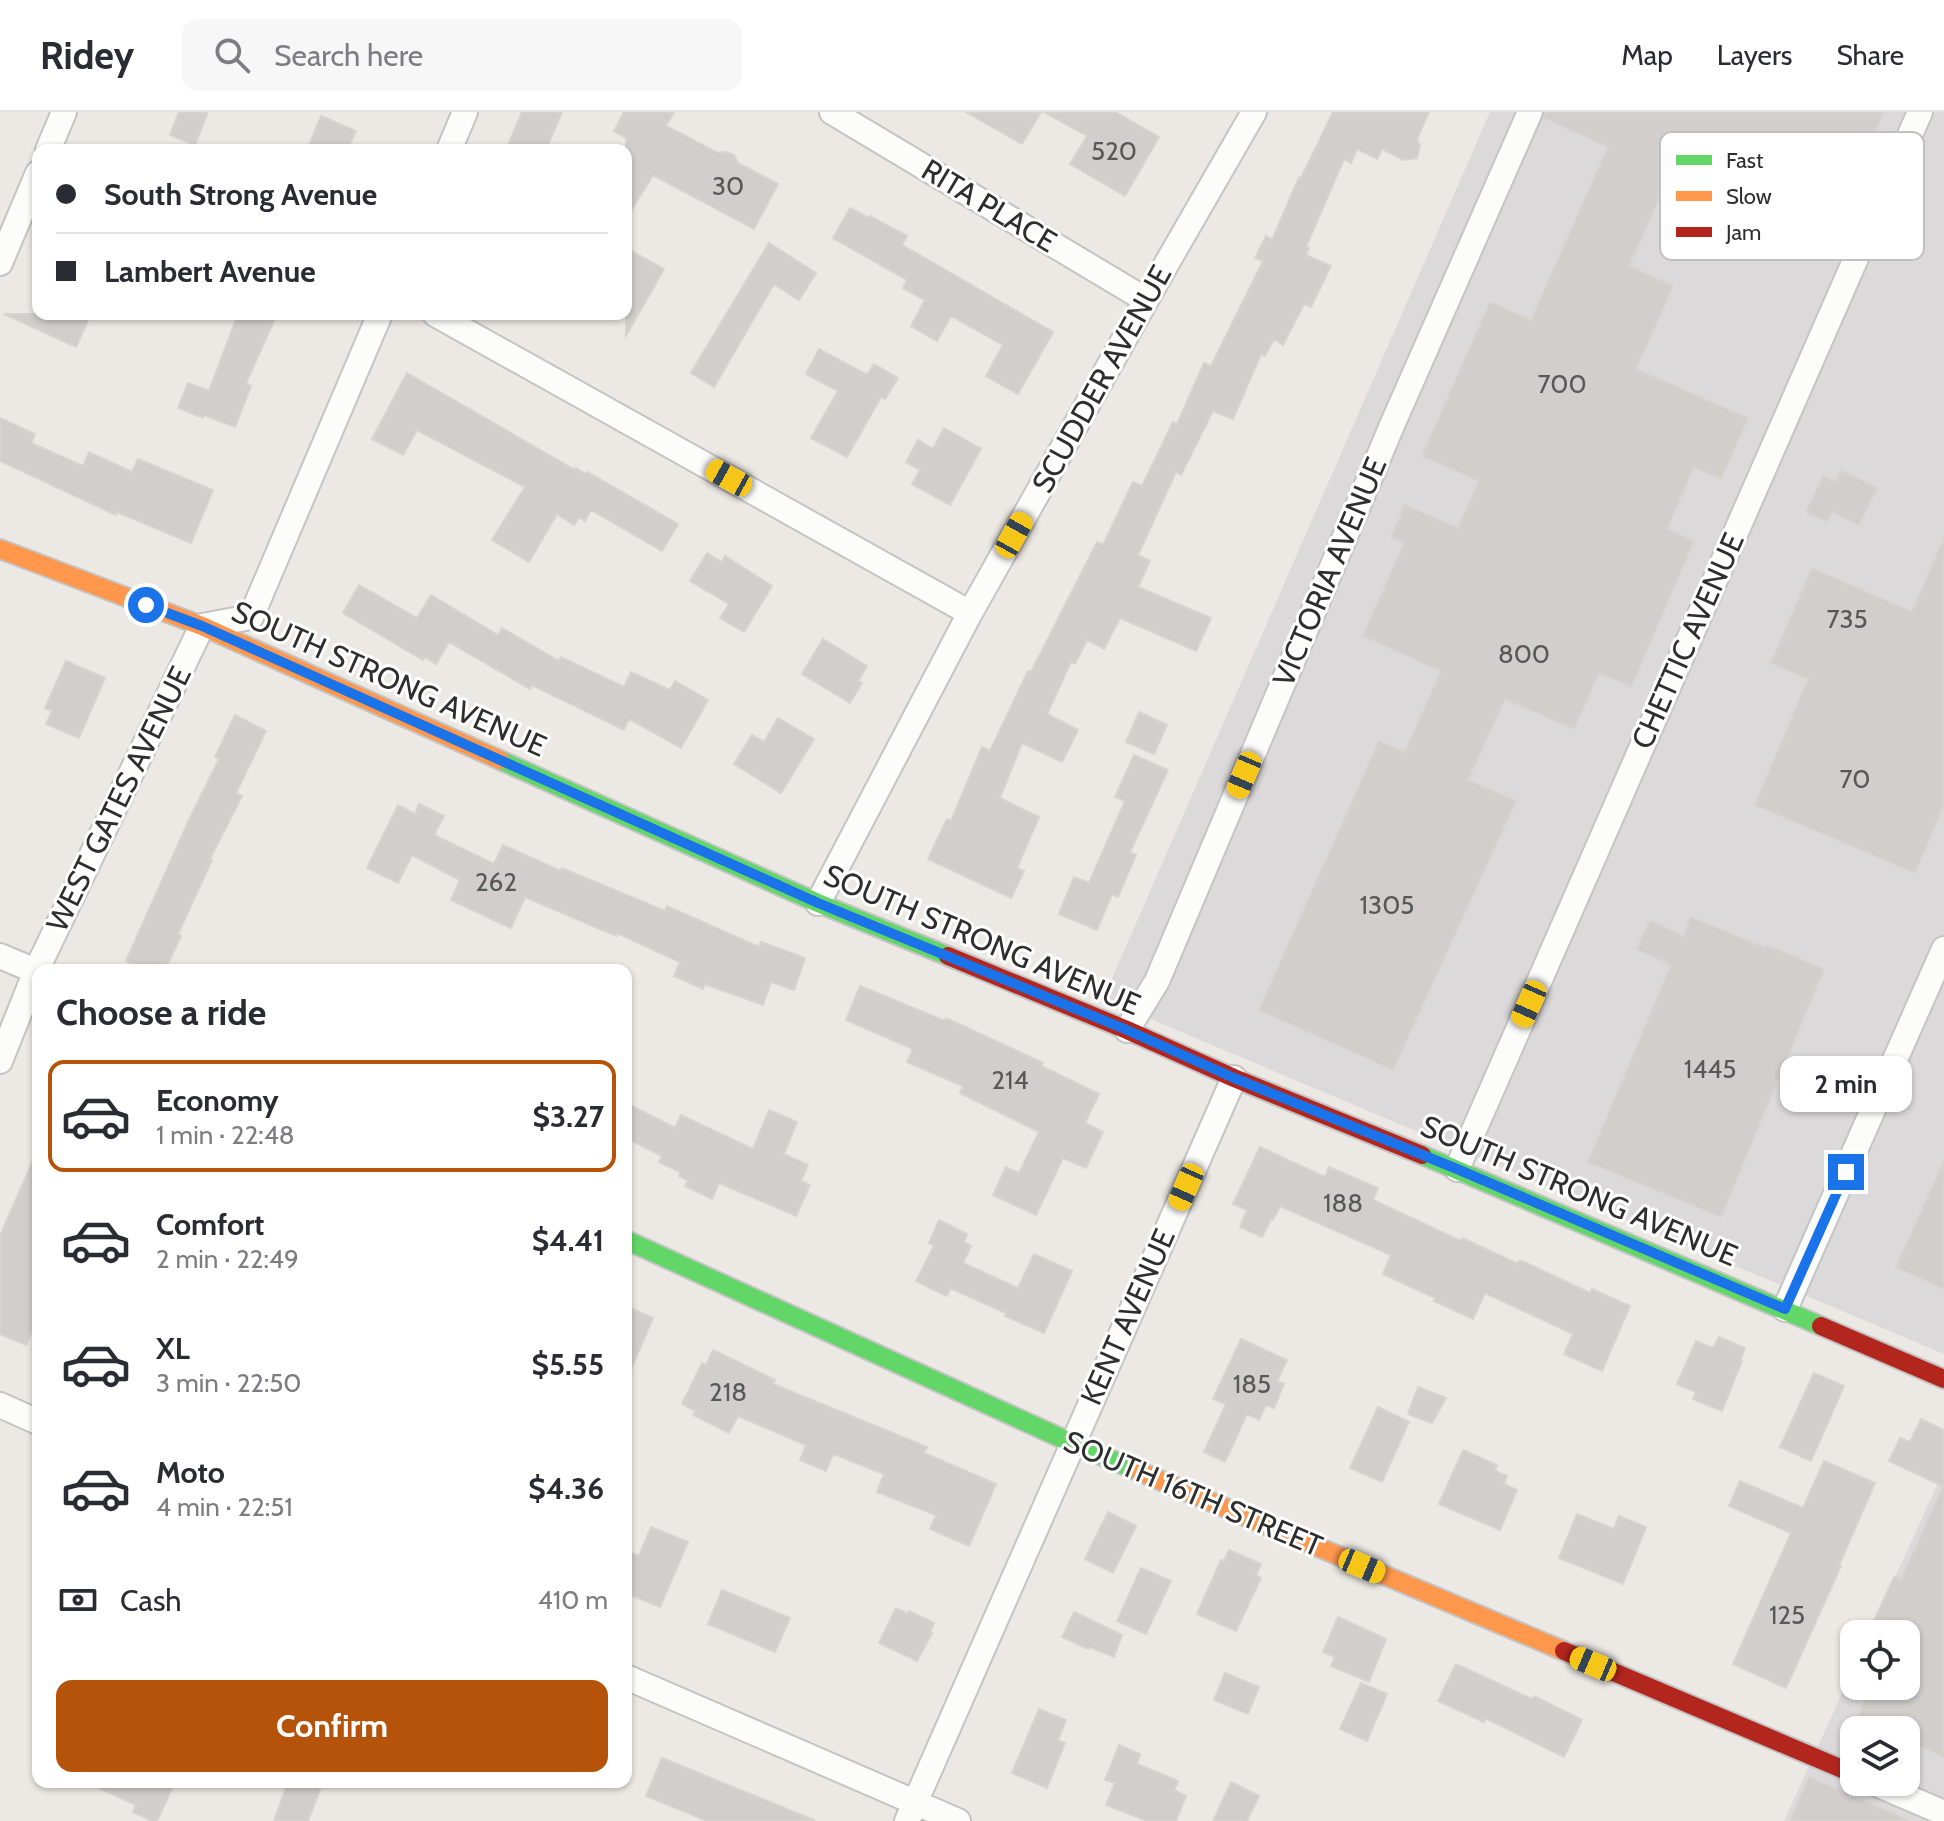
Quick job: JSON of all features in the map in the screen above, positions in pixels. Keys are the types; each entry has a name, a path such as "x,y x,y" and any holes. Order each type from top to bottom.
{"street":[{"path":"51,144 64,112"},
{"path":"452,144 465,112"},
{"name":"RITA PLACE","path":"832,112 1146,300"},
{"name":"SCUDDER AVENUE","path":"818,903 970,613 1254,112"},
{"name":"VICTORIA AVENUE","path":"1127,1030 1157,981 1393,423 1530,112"},
{"name":"CHETTIC AVENUE","path":"1911,132 1920,112"},
{"path":"0,263 32,187"},
{"name":"CHETTIC AVENUE","path":"1457,1169 1855,260"},
{"path":"202,626 251,617 377,320"},
{"path":"446,320 970,613"},
{"name":"SOUTH STRONG AVENUE","path":"0,549 202,626 818,903 1457,1169 1944,1379"},
{"name":"WEST GATES AVENUE","path":"41,964 202,626"},
{"path":"1785,1309 1944,949"},
{"path":"0,956 32,970"},
{"name":"WEST GATES AVENUE","path":"0,1061 32,984"},
{"name":"KENT AVENUE","path":"911,1812 1234,1078"},
{"name":"SOUTH 16TH STREET","path":"632,1243 1072,1443 1840,1768"},
{"path":"0,1405 32,1419"},
{"path":"632,1680 911,1812 958,1821"},
{"path":"1905,1796 1944,1813"}],"shaded area":[{"path":"1490,112 1944,112 1944,1354 1103,999"},
{"path":"1944,1470 1944,1821 1784,1821 1840,1698 1920,1700 1920,1620 1875,1620"}],"building":[{"path":"179,112 208,112 195,144 170,135"},
{"path":"522,112 562,112 549,144 509,144"},
{"path":"624,112 674,112 666,126 718,153 734,155 738,163 778,184 754,229 653,175 632,209 632,144 626,144 626,138 614,131"},
{"path":"966,112 1041,112 1022,144"},
{"path":"1044,112 1115,112 1159,137 1125,196 1070,164 1087,136"},
{"path":"1333,112 1429,112 1417,139 1420,146 1417,158 1404,160 1382,149 1377,159 1357,149 1351,163 1344,159 1306,247 1309,248 1306,255 1331,266 1311,307 1304,304 1283,345 1274,339 1265,356 1261,354 1233,419 1213,411 1181,475 1176,472 1138,555 1150,561 1138,587 1211,618 1196,651 1120,618 1104,649 1087,640 1075,664 1071,662 1047,714 1078,730 1062,762 1022,743 1000,798 1039,817 1017,868 1024,871 1011,898 928,859 947,819 951,821 982,747 990,751 1028,671 1031,672 1097,542 1103,545 1133,482 1142,486 1173,422 1177,424 1204,363 1211,366 1263,261 1255,258 1266,236 1272,240 1299,177"},
{"path":"1545,112 1884,112 1875,132 1660,132 1660,196 1629,266 1673,286 1636,369 1748,418 1721,479 1694,467 1667,529 1694,541 1631,687 1599,673 1574,729 1505,699 1468,780 1516,801 1393,1070 1259,1010 1379,741 1405,752 1441,671 1363,636 1404,543 1391,537 1405,505 1458,528 1479,481 1422,456 1490,302 1531,320 1608,147 1544,118"},
{"path":"321,116 356,131 350,144 309,144"},
{"path":"850,208 907,236 902,245 1053,332 1018,394 986,376 1003,345 951,316 937,341 911,326 925,300 903,288 907,280 833,238"},
{"path":"769,243 816,273 799,300 774,284 714,387 691,373"},
{"path":"632,251 664,269 626,336 626,320 632,320"},
{"path":"4,314 32,314 32,320 88,320 76,347"},
{"path":"236,320 274,320 246,383 251,386 235,427 178,408 188,383 209,391"},
{"path":"819,349 867,375 874,364 898,378 885,399 881,397 847,457 811,438 838,391 806,374"},
{"path":"407,373 575,470 587,472 678,524 662,551 591,510 585,521 579,517 574,525 557,514 529,562 492,540 525,487 417,430 403,455 372,439"},
{"path":"0,418 35,434 31,443 83,466 89,452 132,472 138,459 213,490 191,543 117,512 116,515 0,461"},
{"path":"944,428 981,449 950,505 912,484 920,470 906,462 918,440 933,449"},
{"path":"1841,470 1877,488 1859,525 1832,512 1827,522 1806,512 1823,476 1836,482"},
{"path":"1944,538 1944,804 1915,873 1755,805 1808,679 1771,663 1812,568 1912,612"},
{"path":"707,553 722,562 725,556 772,586 744,632 720,618 729,604 690,581"},
{"path":"359,585 417,618 431,595 498,635 502,628 559,661 561,657 624,687 631,672 670,690 675,681 708,700 681,748 629,719 624,730 532,685 530,689 449,642 436,664 425,657 423,660 343,613"},
{"path":"823,639 867,666 858,681 862,683 850,703 802,674"},
{"path":"66,661 105,678 79,738 46,724 52,711 45,708"},
{"path":"1139,712 1167,725 1154,754 1126,742"},
{"path":"235,715 266,731 236,793 242,796 210,859 168,964 133,964 126,961 219,759 215,757"},
{"path":"778,718 814,739 781,793 734,764 752,735 764,742"},
{"path":"1134,755 1168,770 1130,852 1136,855 1118,897 1112,894 1097,930 1059,914 1074,877 1089,883 1125,801 1115,797"},
{"path":"419,804 444,816 434,835 494,864 503,845 665,911 667,906 759,947 761,942 805,958 794,990 771,982 763,1005 705,984 703,989 674,976 680,962 525,897 511,928 451,900 460,880 412,855 398,883 367,868 398,805 415,814"},
{"path":"1691,917 1824,969 1721,1217 1588,1162 1671,965 1636,949 1650,920 1683,936"},
{"path":"860,986 945,1021 946,1018 1043,1063 1041,1066 1099,1094 1085,1123 1103,1132 1086,1168 1063,1158 1036,1215 993,1195 1006,1167 1019,1173 1039,1132 960,1093 963,1086 907,1062 913,1049 846,1020"},
{"path":"632,1106 675,1128 681,1115 753,1149 769,1110 797,1122 784,1154 808,1165 801,1181 810,1185 796,1216 719,1183 712,1199 685,1186 688,1181 679,1176 680,1172 659,1162 662,1156 632,1141"},
{"path":"1260,1147 1325,1177 1329,1167 1378,1188 1373,1200 1461,1241 1462,1238 1518,1264 1520,1260 1590,1293 1592,1289 1630,1306 1602,1371 1564,1354 1573,1334 1485,1293 1473,1319 1383,1274 1391,1255 1280,1206 1262,1237 1240,1227 1247,1210 1233,1204"},
{"path":"1944,1161 1944,1289 1896,1267"},
{"path":"32,1163 32,1331 26,1345 0,1334 0,1236"},
{"path":"939,1220 967,1234 964,1242 971,1246 963,1263 1018,1288 1034,1254 1072,1271 1044,1333 950,1288 947,1296 916,1281 934,1246 929,1243"},
{"path":"632,1309 653,1318 632,1367"},
{"path":"1719,1337 1745,1348 1722,1411 1693,1399 1696,1392 1677,1384 1696,1341 1713,1348"},
{"path":"1241,1339 1287,1360 1277,1381 1284,1384 1274,1408 1266,1405 1259,1420 1247,1414 1225,1462 1204,1452 1226,1404 1213,1399"},
{"path":"713,1350 775,1380 773,1384 927,1447 924,1453 996,1484 969,1546 930,1529 936,1515 877,1492 884,1474 833,1454 826,1471 800,1460 806,1445 738,1416 729,1433 693,1415 696,1411 682,1404 702,1363 706,1365"},
{"path":"1814,1373 1844,1386 1811,1461 1780,1447"},
{"path":"1418,1387 1446,1398 1432,1423 1408,1414"},
{"path":"1378,1407 1409,1422 1382,1482 1350,1468"},
{"path":"1921,1419 1944,1430 1944,1757 1920,1746 1920,1716 1858,1716 1865,1700 1920,1700 1920,1620 1874,1620 1894,1577 1901,1580 1943,1486 1889,1461 1900,1438 1910,1442"},
{"path":"1463,1450 1497,1465 1495,1471 1507,1476 1504,1484 1517,1490 1500,1530 1439,1504"},
{"path":"1824,1461 1875,1483 1786,1688 1733,1664 1791,1533 1729,1506 1740,1481 1803,1508"},
{"path":"1108,1512 1136,1526 1113,1573 1085,1559"},
{"path":"1577,1514 1614,1529 1619,1516 1646,1527 1623,1584 1559,1558"},
{"path":"651,1527 688,1542 660,1607 632,1595 632,1553 639,1556"},
{"path":"1229,1550 1261,1564 1256,1575 1261,1578 1236,1631 1197,1614 1221,1560 1224,1561"},
{"path":"1141,1568 1171,1581 1146,1634 1117,1621"},
{"path":"722,1590 790,1618 775,1652 708,1624"},
{"path":"896,1608 934,1623 917,1661 879,1643"},
{"path":"1074,1612 1122,1635 1114,1657 1062,1637"},
{"path":"1338,1617 1386,1639 1369,1682 1331,1666 1335,1657 1323,1652"},
{"path":"1456,1664 1532,1699 1534,1696 1582,1720 1564,1757 1485,1718 1484,1722 1438,1701"},
{"path":"1225,1673 1259,1687 1248,1714 1214,1700"},
{"path":"1361,1683 1387,1694 1367,1741 1340,1729"},
{"path":"1039,1709 1066,1720 1058,1740 1065,1743 1047,1788 1012,1773"},
{"path":"1119,1745 1140,1754 1137,1764 1178,1781 1174,1790 1186,1796 1176,1821 1147,1821 1106,1805 1115,1783 1105,1780"},
{"path":"662,1758 814,1821 707,1821 646,1796"},
{"path":"1809,1777 1840,1791 1840,1796 1853,1796 1910,1821 1790,1821"},
{"path":"1231,1782 1259,1796 1247,1821 1213,1821"},
{"path":"99,1788 172,1788 157,1821 133,1812 136,1805"},
{"path":"286,1788 321,1788 308,1821 274,1821"}],"traffic: fast":[{"path":"500,760 818,903 948,956"},
{"path":"1422,1155 1821,1326"},
{"path":"632,1243 1138,1471"}],"traffic: slow":[{"path":"0,549 202,626 500,760"},
{"path":"1138,1471 1564,1651"}],"traffic: jam":[{"path":"948,956 1422,1155"},
{"path":"1821,1326 1944,1379"},
{"path":"1564,1651 1840,1768"}],"route":[{"path":"146,605 202,626 818,903 1127,1030 1234,1078 1785,1309 1846,1172"}]}
